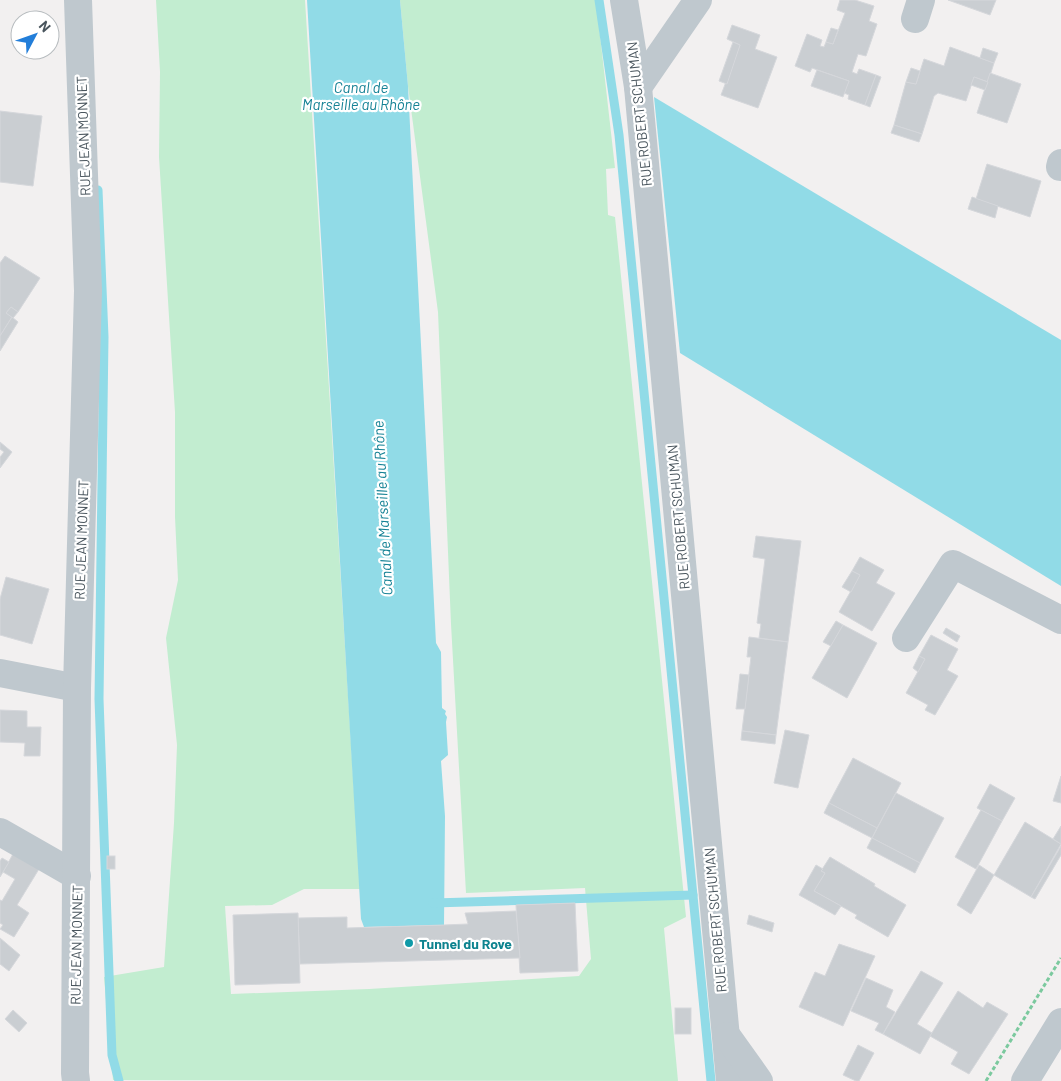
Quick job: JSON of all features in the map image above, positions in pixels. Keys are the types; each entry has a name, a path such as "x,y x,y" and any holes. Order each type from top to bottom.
{"street":[{"name":"RUE JEAN MONNET","path":"76,1081 77,688 88,291 78,0"},
{"name":"RUE ROBERT SCHUMAN","path":"624,0 638,87 730,1081"},
{"path":"638,87 698,0"},
{"path":"906,638 953,564 1061,620"},
{"path":"0,673 77,688"},
{"path":"0,832 77,876"},
{"path":"1025,1081 1061,1022"},
{"path":"726,1035 760,1081"}],"path":[{"path":"986,1081 1061,958"}],"green space":[{"path":"156,0 305,0 360,889 304,889 272,905 225,906 231,994 369,989 579,976 591,959 585,888 466,893 451,624 438,312 408,86 400,0 596,0 615,168 606,169 608,215 615,217 686,917 664,928 678,1081 113,1080 104,977 164,967 174,823 177,745 166,638 178,580 175,517 175,412 159,157 160,72"}],"water":[{"name":"Canal de Marseille au Rhône","path":"307,0 400,0 408,86 436,643 441,652 442,708 446,711 447,717 448,755 441,761 445,816 444,925 364,927 361,919"},
{"path":"654,97 1061,340 1061,586 680,353"}],"building":[{"path":"840,0 855,0 874,6 869,21 877,24 866,56 858,54 852,72 857,74 859,69 876,75 865,105 848,99 849,95 844,93 849,81 812,68 810,72 795,66 807,34 822,40 820,46 824,47 826,42 833,44 845,13 837,10"},
{"path":"948,0 996,0 990,15"},
{"path":"732,25 760,35 755,49 777,57 758,108 721,95 740,45 727,39"},
{"path":"831,28 838,30 833,44 826,42"},
{"path":"733,42 740,45 727,84 719,81"},
{"path":"950,47 994,63 988,82 974,77 966,101 938,93 934,96 922,134 894,125 906,82 916,84 924,59 944,66"},
{"path":"983,48 998,53 994,63 980,58"},
{"path":"911,68 920,71 916,84 906,82"},
{"path":"817,70 849,81 843,97 811,86"},
{"path":"990,73 1021,84 1007,123 977,113"},
{"path":"876,75 881,77 870,107 865,105"},
{"path":"974,77 988,82 985,90 971,85"},
{"path":"0,111 42,116 33,186 0,182"},
{"path":"894,125 922,134 919,142 891,133"},
{"path":"987,164 1041,181 1030,217 976,199"},
{"path":"972,197 998,206 995,218 968,209"},
{"path":"5,256 40,278 18,312 11,307 6,313 12,317 0,336 0,263"},
{"path":"11,307 18,312 13,318 6,313"},
{"path":"12,317 18,322 0,351 0,336"},
{"path":"0,442 12,452 0,468 0,457 4,452 0,449"},
{"path":"756,536 801,541 788,642 759,638 761,624 757,623 765,559 753,557"},
{"path":"860,557 884,570 876,583 895,593 872,631 839,612 860,575 852,571"},
{"path":"852,571 860,575 851,592 842,587"},
{"path":"6,577 49,589 32,644 0,635 0,599"},
{"path":"836,621 843,625 831,646 823,642"},
{"path":"843,625 877,643 847,698 812,678"},
{"path":"946,628 960,636 957,642 943,633"},
{"path":"931,635 958,649 947,670 958,676 935,715 925,710 928,705 906,693 925,659 919,656"},
{"path":"749,637 788,642 776,735 742,731 751,657 747,657"},
{"path":"919,656 925,659 918,672 913,668"},
{"path":"740,674 749,675 745,709 736,709"},
{"path":"0,710 27,711 27,727 41,727 40,756 24,756 25,743 0,742"},
{"path":"785,730 809,735 798,788 774,783"},
{"path":"742,731 776,735 775,744 741,740"},
{"path":"853,758 901,783 877,828 829,803"},
{"path":"1061,776 1061,803 1053,801"},
{"path":"990,784 1015,798 1002,821 977,808"},
{"path":"896,793 944,818 920,863 872,838"},
{"path":"829,803 877,828 872,838 824,813"},
{"path":"981,810 1002,821 976,869 955,857"},
{"path":"1025,822 1061,844 1031,897 994,875"},
{"path":"1061,826 1061,844 1053,839"},
{"path":"872,838 920,863 915,873 867,848"},
{"path":"1061,846 1061,855 1035,899 1031,897"},
{"path":"13,854 39,869 17,905 29,913 14,937 0,929 3,925 0,923 0,900 2,901 15,879 3,872"},
{"path":"107,856 115,856 115,869 107,869"},
{"path":"830,857 906,905 888,937 855,918 857,915 814,891 825,873 821,871"},
{"path":"2,858 9,862 0,877 0,861"},
{"path":"816,865 823,869 821,871 825,873 814,891 841,906 835,915 799,895"},
{"path":"979,865 994,875 971,914 957,905"},
{"path":"575,903 578,971 520,973 516,905"},
{"name":"Tunnel du Rove","path":"516,911 520,958 300,964 298,918 347,917 347,928 444,925 468,924 465,913"},
{"path":"298,913 300,983 235,985 233,915"},
{"path":"749,915 774,923 772,932 747,924"},
{"path":"0,938 20,955 9,971 0,964"},
{"path":"839,944 875,956 843,1026 799,1007 815,972 825,976"},
{"path":"921,971 943,983 917,1024 932,1033 920,1054 883,1034"},
{"path":"866,978 893,990 886,1007 895,1012 883,1034 875,1030 879,1023 851,1011"},
{"path":"958,991 983,1008 987,1002 1008,1014 969,1074 951,1064 958,1052 930,1036"},
{"path":"675,1008 691,1008 691,1034 675,1034"},
{"path":"13,1010 27,1023 19,1032 5,1019"},
{"path":"858,1045 874,1053 859,1081 856,1081 843,1075"}],"waterway":[{"path":"599,0 619,135 711,1081"},
{"path":"98,190 104,337 99,699 112,1055 119,1081"},
{"path":"433,903 693,895"}],"place":[{"name":"Tunnel du Rove","path":"409,943"}]}
